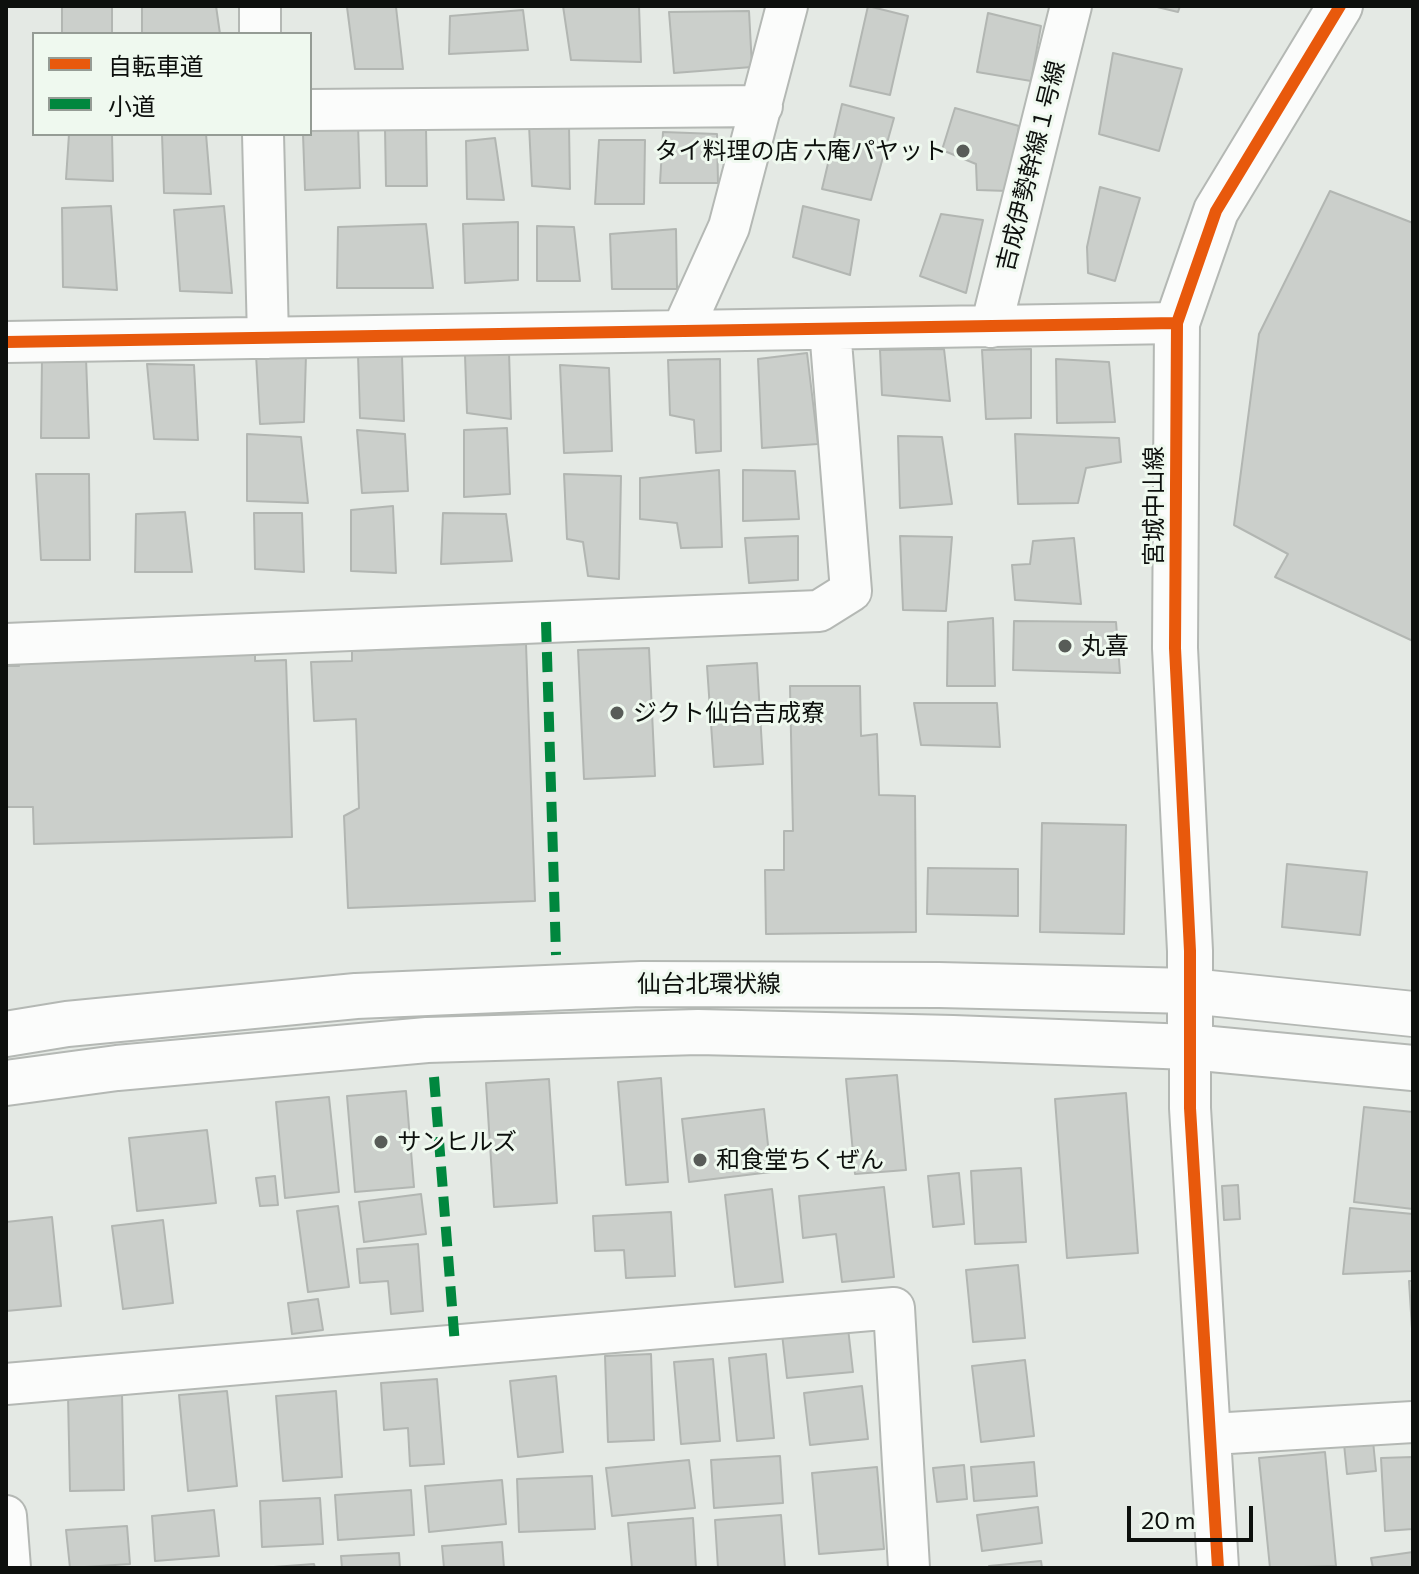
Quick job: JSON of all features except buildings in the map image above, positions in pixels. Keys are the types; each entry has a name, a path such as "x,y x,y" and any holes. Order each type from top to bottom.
{"main road":[{"name":"宮城中山線","path":"1190,1047 1175,648 1177,323 1216,211 1340,6"},
{"name":"仙台北環状線","path":"6,1034 67,1024 356,996 641,984 939,985 1190,991 1413,1014"},
{"name":"仙台北環状線","path":"6,1083 117,1068 443,1040 698,1032 1190,1047 1413,1068"}],"street":[{"path":"260,6 260,32"},
{"path":"682,331 729,227 787,6"},
{"name":"吉成伊勢幹線１号線","path":"991,327 1071,6"},
{"path":"312,110 762,106"},
{"path":"263,136 268,338"},
{"path":"6,342 1177,323"},
{"path":"6,644 819,611 851,591 830,329"},
{"path":"1190,1047 1190,1108 1218,1568"},
{"path":"6,1384 894,1308 909,1568"},
{"path":"1212,1434 1413,1422"},
{"path":"6,1516 10,1568"}],"marked path":[{"path":"546,622 556,955"},
{"path":"434,1077 455,1345"}],"cycle path":[{"path":"1218,1568 1190,1108 1190,951 1175,648 1177,323 1216,211 1340,6"},
{"path":"6,342 1177,323"}],"place":[{"name":"タイ料理の店 六庵パヤット","path":"963,151"},
{"name":"丸喜","path":"1065,646"},
{"name":"ジクト仙台吉成寮","path":"617,713"},
{"name":"サンヒルズ","path":"381,1142"},
{"name":"和食堂ちくぜん","path":"700,1160"}]}
